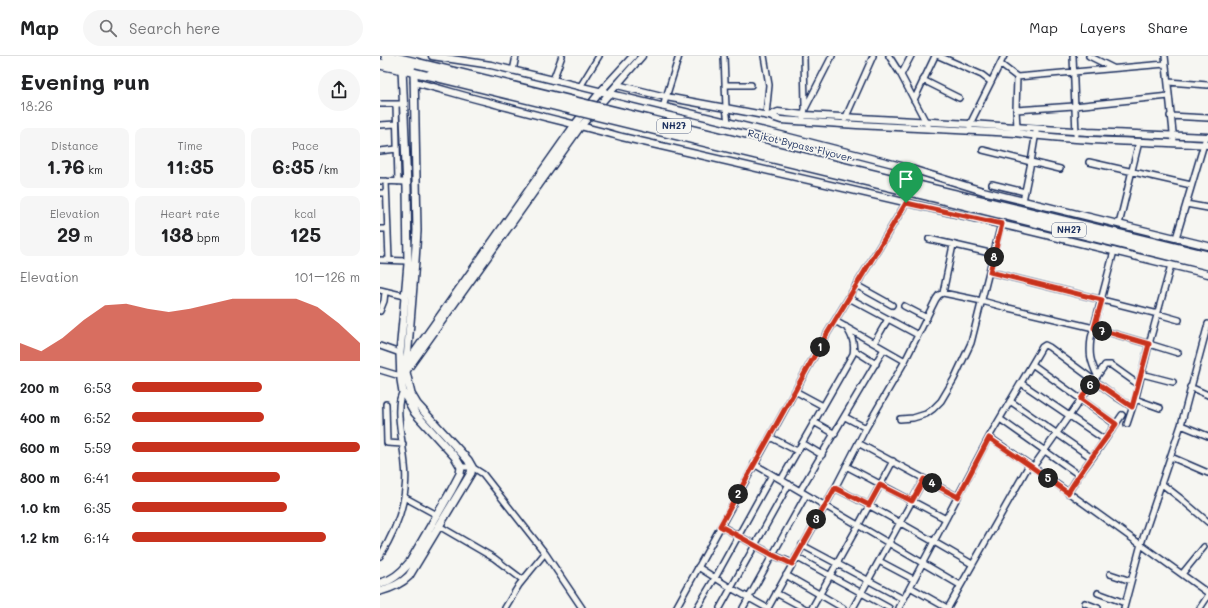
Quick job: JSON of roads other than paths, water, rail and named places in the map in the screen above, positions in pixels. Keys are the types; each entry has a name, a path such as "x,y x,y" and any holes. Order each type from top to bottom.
{"highway":[{"name":"Rajkot Bypass Flyover","path":"386,56 415,67 931,193 1208,265"},
{"name":"NH27","path":"380,64 402,68 415,67"},
{"name":"Rajkot Bypass Flyover","path":"415,67 430,75 931,193 1208,256"}],"main road":[{"path":"380,591 396,585 409,576 471,473 472,467 468,460 417,404 402,375 407,363 417,231 415,67"},
{"path":"380,583 385,582 404,570 437,516 460,474 461,467 455,457 415,413 403,392 400,352 408,261 402,68"}],"street":[{"path":"432,56 491,65 728,122 905,167 982,191 1208,246"},
{"path":"513,71 516,56"},
{"path":"553,80 562,56"},
{"path":"580,87 599,56"},
{"path":"380,370 402,375 600,92 632,56"},
{"path":"407,363 578,125 609,94 642,56"},
{"path":"663,107 679,56"},
{"path":"724,56 728,122"},
{"path":"764,56 769,85 768,115"},
{"path":"804,56 804,115"},
{"path":"804,115 832,56"},
{"path":"845,121 873,56"},
{"path":"889,56 901,75 929,128"},
{"path":"901,75 911,56"},
{"path":"914,100 934,56"},
{"path":"939,56 982,75 991,82"},
{"path":"970,127 1004,56"},
{"path":"1073,56 1076,134"},
{"path":"1089,56 1114,69"},
{"path":"1165,56 1173,139"},
{"path":"1000,64 1017,77 1165,64"},
{"path":"1017,77 1017,127"},
{"path":"923,80 959,98"},
{"path":"414,82 622,137 1002,224 1208,274"},
{"path":"1168,82 1208,85"},
{"path":"617,85 666,97 768,115 780,112 845,121 929,128 1037,128 1139,142 1207,137 1206,145 1191,185 1176,238"},
{"path":"725,85 752,85"},
{"path":"1016,110 1074,106 1168,96"},
{"path":"380,104 404,104"},
{"path":"396,104 398,182"},
{"path":"1170,116 1208,118"},
{"path":"845,121 925,121 1036,135 1076,134 1173,139 1206,145"},
{"path":"380,125 396,124"},
{"path":"1023,201 1037,128"},
{"path":"1118,224 1127,196 1131,172 1139,142"},
{"path":"380,151 397,149"},
{"path":"983,150 1060,169"},
{"path":"1089,162 1191,185"},
{"path":"389,260 386,193 383,181 406,182"},
{"path":"992,184 1025,192"},
{"path":"380,193 386,193"},
{"path":"684,608 677,606 720,526 835,321 906,203"},
{"path":"1186,204 1208,208"},
{"path":"900,419 913,418 933,410 941,401 960,367 971,343 1002,224"},
{"path":"380,229 387,229"},
{"path":"929,239 994,254"},
{"path":"943,293 953,245"},
{"path":"1097,375 1093,367 1089,351 1091,338 1114,251"},
{"path":"380,260 408,261"},
{"path":"1127,424 1171,265"},
{"path":"990,272 1179,320"},
{"path":"856,285 892,305"},
{"path":"380,311 384,301 383,291 404,296"},
{"path":"698,568 768,608 835,488 866,428 905,361 936,299 943,293 1094,328 1178,353"},
{"path":"849,298 918,335"},
{"path":"904,306 927,318"},
{"path":"874,343 888,319"},
{"path":"835,321 905,361"},
{"path":"1098,593 1124,606 1141,544 1171,456 1208,324"},
{"path":"781,480 854,350 852,337 846,327"},
{"path":"899,608 989,438 1042,347 1045,345 1049,347 1132,407"},
{"path":"380,346 400,352"},
{"path":"800,491 884,349"},
{"path":"854,350 876,364"},
{"path":"1032,364 1116,424"},
{"path":"910,587 948,608 972,564 1031,466 1070,416 1093,380 1105,365 1111,365 1139,385"},
{"path":"1142,374 1173,382"},
{"path":"1021,383 1105,440"},
{"path":"1190,387 1208,395"},
{"path":"795,391 823,406"},
{"path":"380,556 392,536 404,497 406,466 399,412 400,399 403,392"},
{"path":"1135,399 1160,408"},
{"path":"1010,401 1092,458"},
{"path":"386,404 387,443 403,444"},
{"path":"1068,493 1079,475 1122,415"},
{"path":"845,417 866,428"},
{"path":"1000,419 1079,475"},
{"path":"814,422 834,434"},
{"path":"1180,425 1208,436"},
{"path":"770,437 797,451"},
{"path":"989,438 1031,466 1207,592 1200,608"},
{"path":"802,443 822,454"},
{"path":"858,443 958,497"},
{"path":"1171,456 1208,473"},
{"path":"812,608 893,461"},
{"path":"754,464 960,585"},
{"path":"846,466 946,519"},
{"path":"461,467 472,467 483,474 545,553 582,608"},
{"path":"697,608 772,475"},
{"path":"853,608 924,479"},
{"path":"720,608 789,484"},
{"path":"1162,484 1208,522"},
{"path":"835,488 900,522 972,564"},
{"path":"743,608 806,495"},
{"path":"404,497 437,516"},
{"path":"439,526 494,558 523,580"},
{"path":"720,526 792,564"},
{"path":"802,545 903,599"},
{"path":"1182,574 1204,547"},
{"path":"505,608 523,580 545,553"},
{"path":"796,557 889,608"},
{"path":"879,560 914,579"},
{"path":"1110,574 1131,581"},
{"path":"786,575 843,608"},
{"path":"776,593 804,608"},
{"path":"1085,603 1098,608"}]}
